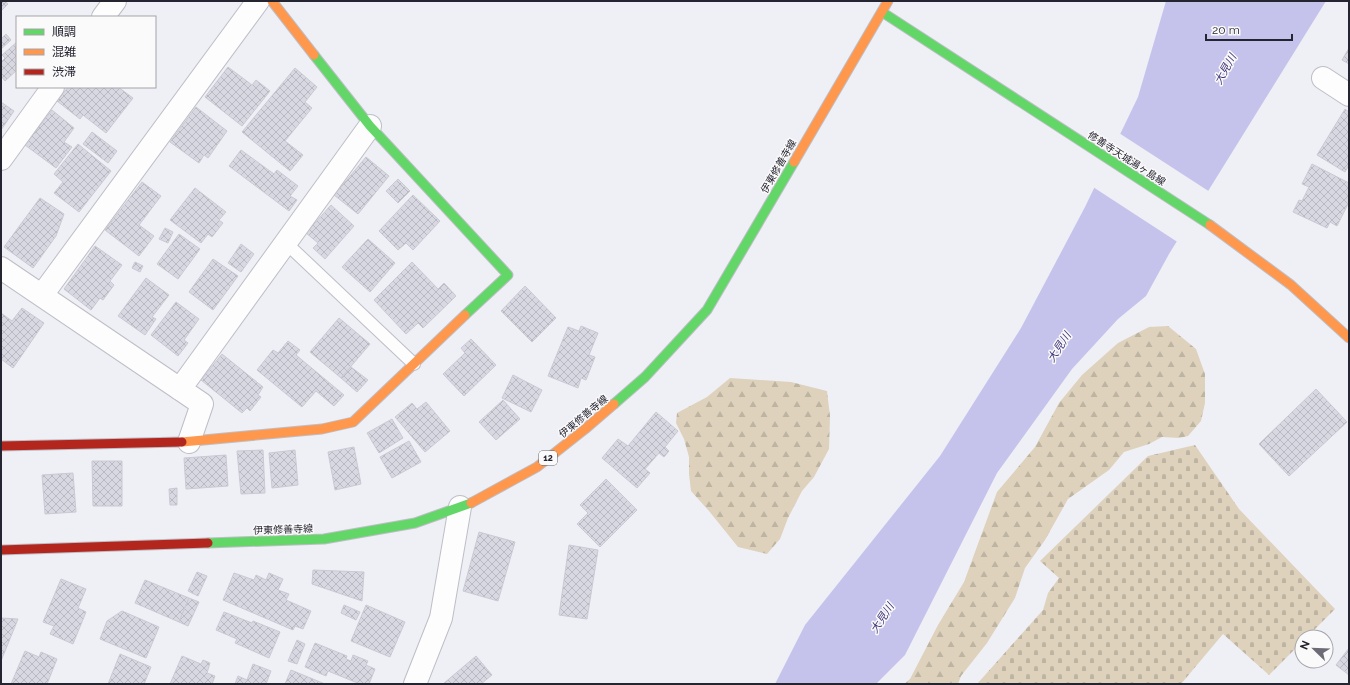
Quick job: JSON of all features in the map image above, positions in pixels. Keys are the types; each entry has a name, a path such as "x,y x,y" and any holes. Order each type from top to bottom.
{"main road":[{"path":"1,446 189,442 322,429 353,422 508,275 370,126 272,1"},
{"name":"伊東修善寺線","path":"1,550 324,539 415,522 460,507 473,502 537,466 585,430 645,377 707,310 888,1"},
{"name":"修善寺天城湯ヶ島線","path":"882,12 1223,234 1292,285 1349,338"}],"street":[{"path":"105,16 115,1"},
{"path":"42,295 258,1"},
{"path":"1323,78 1349,95"},
{"path":"1,159 52,88"},
{"path":"180,389 370,126"},
{"path":"1,268 202,404 189,442"},
{"path":"415,684 441,618 460,507"}],"lane":[{"path":"286,243 414,364"}],"green space":[{"path":"1168,326 1196,349 1205,374 1205,403 1201,421 1188,436 1179,438 1162,437 1149,444 1124,452 1109,470 1068,499 1045,540 1025,568 1015,598 987,643 961,676 958,684 904,684 910,679 938,625 964,582 997,492 1035,447 1059,403 1082,375 1118,343 1149,327"},
{"path":"730,378 791,382 827,391 830,416 829,449 814,477 802,491 788,518 780,539 767,554 738,547 691,491 689,457 684,439 676,423 677,413 707,397"},
{"path":"1195,445 1239,509 1335,609 1315,629 1294,629 1294,650 1269,675 1223,634 1181,684 977,684 1043,610 1048,593 1059,578 1040,561 1148,456"}],"water":[{"name":"大見川","path":"1166,1 1326,1 1169,254 1146,296 1118,319 1072,369 997,473 905,655 876,684 775,684 805,625 940,456 1021,328 1085,207 1138,97"}],"pier":[{"path":"1119,133 1210,192 1179,243 1093,187"}],"building":[{"path":"1,1 5,1 8,4 1,11"},
{"path":"6,34 11,40 1,49 1,39"},
{"path":"16,43 16,71 5,81 1,76 1,62 5,58 2,55"},
{"path":"1349,48 1349,64 1342,60"},
{"path":"228,67 252,85 256,80 270,91 242,126 205,97"},
{"path":"295,68 317,87 305,102 312,108 285,141 303,155 290,171 242,132"},
{"path":"67,88 119,88 133,98 106,133 83,115 80,119 57,101"},
{"path":"1,102 14,111 1,130"},
{"path":"196,107 227,131 208,158 204,155 199,163 170,142"},
{"path":"1345,109 1349,112 1349,165 1345,172 1317,155"},
{"path":"52,110 74,128 64,142 72,147 56,168 25,145"},
{"path":"92,132 117,151 108,163 83,144"},
{"path":"78,144 111,171 79,212 54,193 63,182 54,174"},
{"path":"241,150 274,174 277,170 298,186 290,196 297,200 289,211 229,166"},
{"path":"366,157 389,176 358,214 334,195"},
{"path":"1312,164 1349,183 1349,202 1337,226 1330,222 1327,228 1293,212 1299,200 1302,201 1309,187 1302,184"},
{"path":"398,179 410,191 398,203 386,191"},
{"path":"142,182 161,196 139,225 154,236 139,256 105,230"},
{"path":"195,188 226,212 219,220 223,223 212,237 208,234 201,243 170,220"},
{"path":"413,195 440,221 413,250 406,243 398,250 379,231"},
{"path":"40,198 64,214 56,236 33,268 4,247"},
{"path":"331,205 354,226 325,259 313,248 318,243 306,233"},
{"path":"165,228 173,232 168,243 159,239"},
{"path":"179,234 200,249 178,279 157,264"},
{"path":"368,239 395,263 370,292 342,267"},
{"path":"241,244 254,254 241,272 228,263"},
{"path":"95,246 122,265 110,281 114,285 103,300 100,298 91,310 64,289"},
{"path":"213,259 238,276 213,310 189,292"},
{"path":"135,262 143,266 140,272 132,268"},
{"path":"412,262 438,289 444,283 456,296 423,328 418,323 406,334 374,300"},
{"path":"146,278 169,295 152,317 156,319 145,335 118,316"},
{"path":"525,286 556,318 532,342 501,311"},
{"path":"176,302 199,319 184,340 188,343 178,356 151,335"},
{"path":"22,308 44,323 13,368 1,359 1,313 12,321"},
{"path":"339,318 370,344 341,378 310,352"},
{"path":"581,326 598,333 589,355 595,357 586,380 581,378 578,388 548,376 568,327 579,331"},
{"path":"471,339 496,365 464,396 443,374 465,353 461,348"},
{"path":"288,341 300,350 296,355 344,395 334,406 316,391 302,407 257,370 273,350 278,353"},
{"path":"222,354 263,387 258,395 261,397 250,411 247,408 242,413 201,380"},
{"path":"351,367 368,380 357,392 341,378"},
{"path":"513,375 542,390 531,412 502,398"},
{"path":"1316,389 1347,422 1289,476 1259,444"},
{"path":"503,400 520,419 496,440 479,422"},
{"path":"426,402 450,431 425,452 395,417 412,403 417,409"},
{"path":"656,412 678,431 665,447 669,451 664,457 659,453 645,469 650,473 637,488 602,458 618,439 628,446"},
{"path":"392,419 403,438 379,453 367,433"},
{"path":"409,441 421,462 392,478 380,457"},
{"path":"354,447 361,484 335,490 328,452"},
{"path":"263,450 265,493 241,494 237,451"},
{"path":"295,450 298,485 272,488 269,453"},
{"path":"226,455 228,486 186,489 184,458"},
{"path":"92,461 122,461 122,506 93,506"},
{"path":"73,473 76,512 45,514 42,475"},
{"path":"606,479 637,510 600,547 577,524 588,513 580,505"},
{"path":"177,488 177,505 170,505 169,489"},
{"path":"479,532 515,542 498,601 463,591"},
{"path":"569,545 598,550 587,619 559,615"},
{"path":"313,570 364,572 362,601 312,584"},
{"path":"197,572 207,576 198,596 188,591"},
{"path":"234,573 254,580 256,575 266,580 269,573 283,579 278,590 289,594 286,600 311,611 303,629 295,626 293,630 223,600"},
{"path":"61,579 86,589 78,608 86,612 73,644 50,634 54,626 43,622"},
{"path":"145,580 189,598 179,622 135,603"},
{"path":"189,598 199,602 188,626 179,622"},
{"path":"344,605 360,612 356,620 341,613"},
{"path":"366,605 405,622 390,657 351,641"},
{"path":"122,611 159,627 146,658 100,639 107,621"},
{"path":"224,612 252,623 253,621 280,632 269,658 235,643 237,639 216,630"},
{"path":"1,618 18,619 1,661"},
{"path":"297,640 305,644 297,664 288,661"},
{"path":"315,643 347,656 346,659 351,661 353,655 368,661 366,665 375,669 369,684 360,684 328,671 326,676 305,667"},
{"path":"1349,648 1349,675 1336,665"},
{"path":"25,651 39,657 41,652 57,659 47,684 11,684"},
{"path":"120,654 151,667 144,684 108,684"},
{"path":"182,656 201,664 203,660 210,663 207,673 215,676 212,684 170,684"},
{"path":"476,656 492,675 481,684 443,684"},
{"path":"253,664 271,671 266,684 235,684 238,676 247,680"},
{"path":"291,670 325,684 285,684"}],"traffic: fast":[{"path":"882,12 1210,225"},
{"path":"314,55 370,126 508,275 465,315"},
{"path":"614,404 645,377 707,310 794,162"},
{"path":"208,543 324,539 415,523 471,503"}],"traffic: slow":[{"path":"272,1 314,55"},
{"path":"794,162 888,1"},
{"path":"1210,225 1291,285 1349,338"},
{"path":"182,442 322,429 353,422 465,315"},
{"path":"471,503 537,467 614,404"}],"traffic: jam":[{"path":"1,446 182,442"},
{"path":"1,550 208,543"}]}
